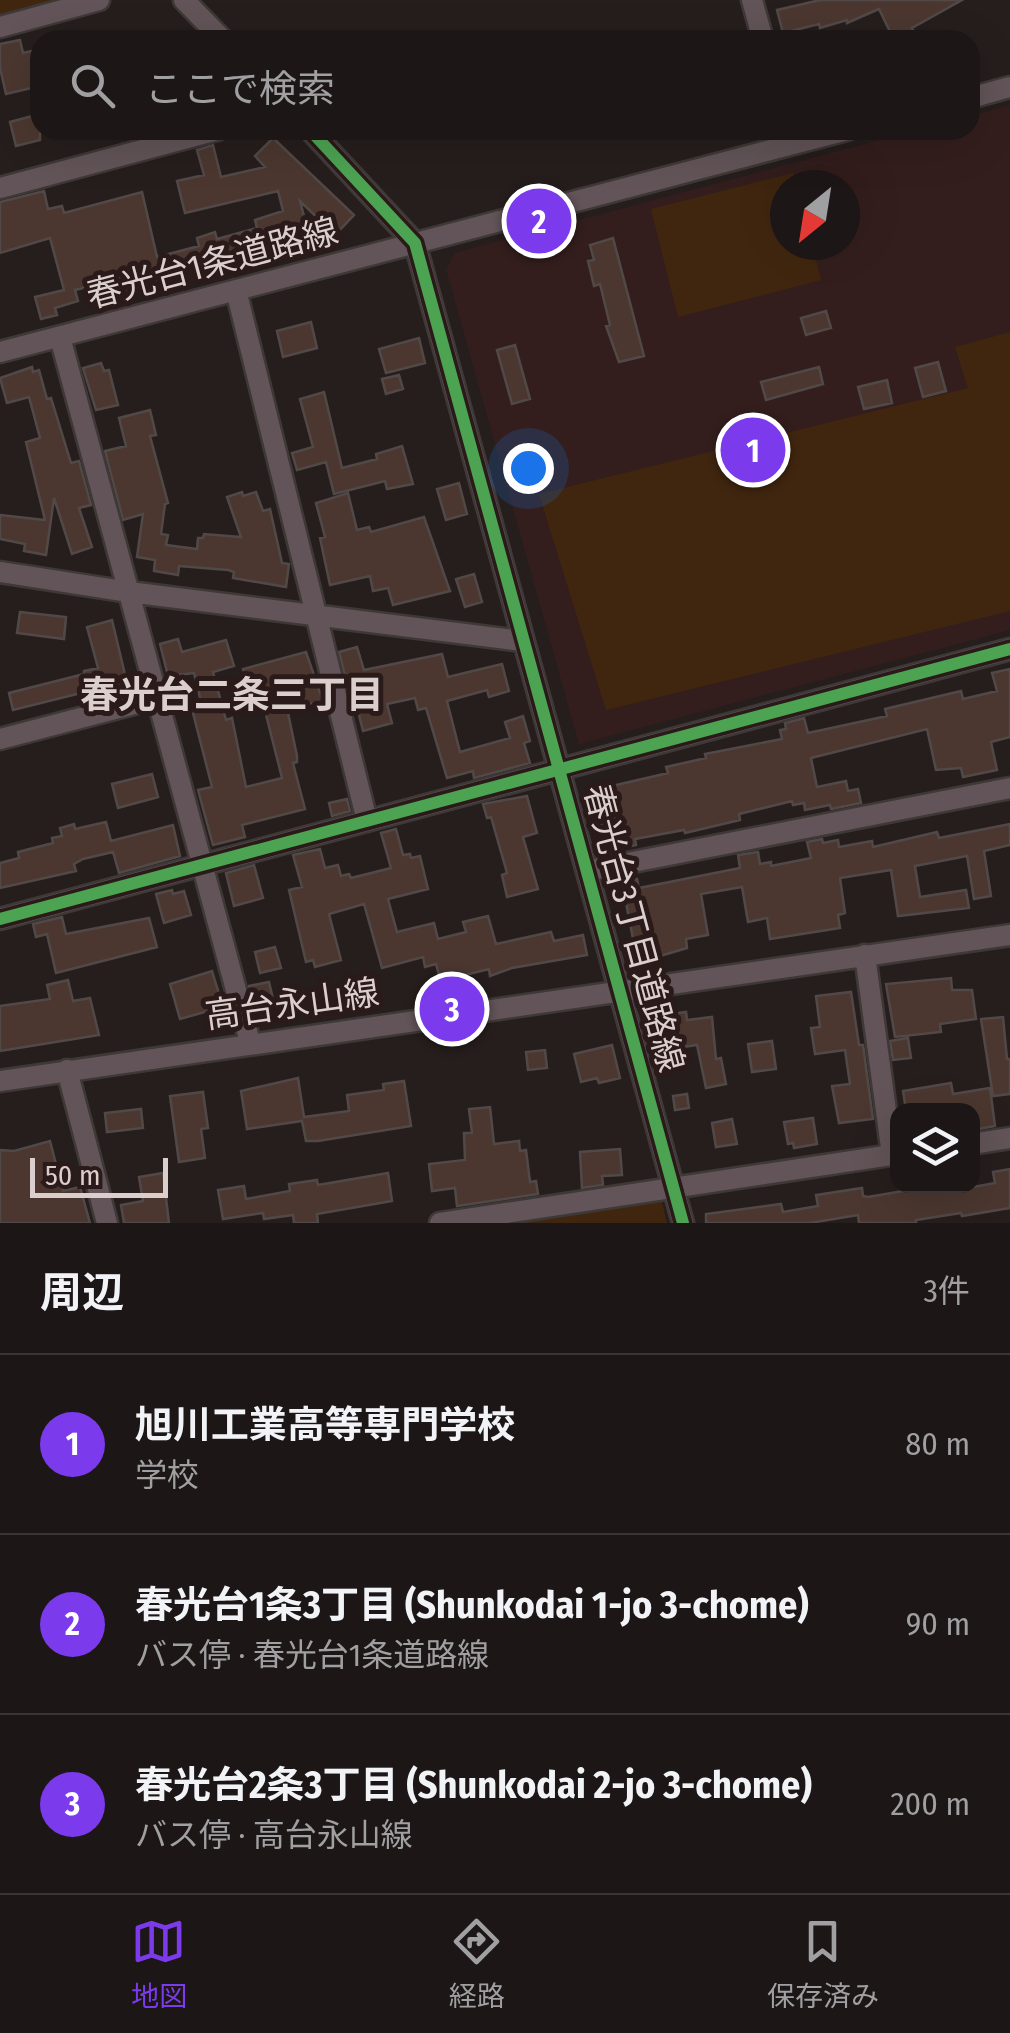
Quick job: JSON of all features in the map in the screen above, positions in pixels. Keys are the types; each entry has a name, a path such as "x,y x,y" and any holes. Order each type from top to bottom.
{"street":[{"path":"0,27 99,0"},
{"path":"184,0 213,30"},
{"path":"752,0 760,30"},
{"path":"980,96 1010,88"},
{"path":"0,188 180,140"},
{"path":"319,140 415,243"},
{"name":"春光台1条道路線","path":"0,352 415,243 779,140"},
{"name":"春光台3丁目道路線","path":"415,243 682,1223"},
{"path":"236,290 367,821"},
{"path":"60,337 250,1042"},
{"path":"0,572 128,592 522,641"},
{"path":"0,919 1010,649"},
{"path":"0,739 157,698"},
{"path":"587,871 1010,788"},
{"name":"高台永山線","path":"0,1081 1010,935"},
{"path":"864,955 890,1123"},
{"path":"67,1070 108,1223"},
{"path":"980,1143 1010,1138"},
{"path":"440,1223 890,1156"}],"shaded area":[{"path":"0,0 99,0 0,27"},
{"path":"1010,105 1010,630 579,744 446,269 455,253 879,140 980,140 980,113"},
{"path":"770,179 770,260 816,260 821,280 678,317 651,209"},
{"path":"1010,332 1010,611 606,710 539,494 968,388 955,347"},
{"path":"661,1198 667,1223 496,1223"}],"building":[{"path":"820,0 962,0 913,30 889,30 879,9 847,23 782,30 777,10"},
{"path":"20,40 23,53 30,51 30,88 6,94 0,44"},
{"path":"30,117 30,140 40,140 16,146 10,122"},
{"path":"275,140 354,215 335,235 300,201 310,239 206,268 205,264 162,274 163,281 130,289 132,297 118,300 112,281 75,290 78,301 55,308 57,315 41,319 35,297 64,290 50,238 0,253 0,202 44,191 48,209 62,206 64,213 142,192 157,257 199,246 197,238 215,232 217,239 257,228 255,220 283,211 278,191 185,213 177,181 204,175 197,150 213,145 221,177 265,167 255,156"},
{"path":"613,238 644,356 619,362 606,326 610,325 600,284 594,286 588,261 594,260 590,245"},
{"path":"826,311 831,328 806,335 801,318"},
{"path":"311,322 317,348 283,357 277,331"},
{"path":"419,338 425,363 386,373 379,349"},
{"path":"515,345 530,399 512,404 497,350"},
{"path":"938,362 946,391 923,397 915,368"},
{"path":"101,363 104,371 109,370 118,405 96,410 83,368"},
{"path":"32,367 33,372 39,370 47,399 51,398 71,463 79,461 91,505 79,508 92,547 72,554 54,498 46,555 24,551 25,544 0,539 0,515 45,520 26,442 40,438 29,397 7,403 0,378"},
{"path":"819,367 823,384 766,400 761,382"},
{"path":"399,375 403,389 386,394 382,379"},
{"path":"887,380 892,403 864,409 858,387"},
{"path":"324,392 342,468 377,459 376,454 402,446 413,484 387,489 385,481 334,494 326,462 297,470 292,453 313,447 300,399"},
{"path":"150,410 156,435 150,436 168,503 161,534 168,535 166,545 197,549 198,538 204,534 241,537 227,497 256,492 263,511 270,509 282,563 289,564 286,587 233,578 234,572 228,570 179,566 178,575 154,571 155,560 137,557 143,514 123,520 105,451 126,446 119,418"},
{"path":"459,483 467,514 446,520 437,489"},
{"path":"348,493 357,530 369,527 371,532 424,517 450,591 393,605 388,588 373,591 370,576 330,585 320,538 325,537 316,503"},
{"path":"474,574 482,602 465,607 456,579"},
{"path":"20,612 66,617 64,639 17,633"},
{"path":"112,620 128,687 106,693 89,691 13,710 9,693 98,668 87,627"},
{"path":"178,639 182,652 226,640 234,666 213,672 226,720 232,718 246,787 282,778 260,691 251,694 243,669 306,652 323,701 287,708 297,756 293,763 305,809 242,825 245,837 213,845 198,790 212,787 192,709 202,706 194,673 168,676 160,644"},
{"path":"357,647 364,670 442,654 448,677 502,664 509,691 489,697 487,690 447,701 460,752 510,738 505,722 523,716 530,741 524,743 530,763 474,778 473,771 447,778 426,708 418,710 415,698 387,704 392,723 363,731 358,711 354,712 339,652"},
{"path":"1010,669 1010,737 991,742 997,770 963,777 961,768 936,770 927,729 811,758 817,787 846,781 848,791 858,789 861,803 805,810 804,803 793,805 792,801 739,814 740,820 635,839 636,845 607,851 599,817 605,816 599,789 668,773 666,767 706,758 705,754 782,739 780,730 786,729 785,723 804,718 808,733 887,716 885,709 961,691 963,699 997,691 992,673"},
{"path":"152,774 158,797 118,808 112,784"},
{"path":"527,796 537,833 523,837 538,889 507,897 502,875 507,873 491,817 487,818 483,804"},
{"path":"347,799 350,811 332,816 329,803"},
{"path":"106,822 111,841 173,825 180,856 119,873 113,852 83,859 74,864 76,871 0,888 0,863 19,858 18,852 53,843 52,838 62,836 60,828"},
{"path":"1010,824 1010,845 984,851 991,896 974,899 967,856 915,866 920,897 966,890 969,908 898,916 891,870 840,878 845,913 838,915 840,928 770,939 767,918 748,922 742,887 701,894 708,935 686,939 687,948 657,957 655,946 635,949 622,882 637,879 639,888 740,868 738,855 758,852 760,864 771,862 771,866 811,858 807,842 822,839 823,843 838,840 839,847 872,841 873,847 937,832 939,838"},
{"path":"396,829 403,855 420,856 428,889 388,899 397,932 434,923 438,939 466,932 463,922 488,916 496,944 551,932 554,941 583,935 587,955 512,968 490,976 489,969 453,978 448,972 439,975 436,964 425,967 423,957 382,968 364,904 329,914 341,960 315,967 313,960 306,962 289,890 302,887 293,855 320,849 325,868 338,865 341,876 349,874 351,878 391,868 381,833"},
{"path":"254,865 263,898 234,906 226,873"},
{"path":"172,890 173,894 184,891 191,915 164,923 156,894"},
{"path":"62,917 66,934 149,918 157,947 56,973 47,934 36,937 33,924"},
{"path":"275,947 281,968 260,973 255,952"},
{"path":"212,971 223,1007 180,1019 170,984"},
{"path":"951,978 952,990 972,990 976,1019 940,1024 941,1032 895,1037 886,984"},
{"path":"68,980 73,1001 90,998 99,1035 0,1051 0,1006 50,999 47,985"},
{"path":"269,982 274,1003 255,1008 249,986"},
{"path":"851,992 873,1119 839,1123 832,1086 850,1084 845,1050 815,1054 811,1028 820,1027 816,996"},
{"path":"686,1012 687,1020 712,1017 716,1059 721,1058 726,1084 706,1088 697,1045 662,1050 657,1016"},
{"path":"1003,1017 1010,1059 1010,1094 993,1096 981,1019"},
{"path":"908,1038 911,1058 893,1060 890,1041"},
{"path":"772,1041 776,1069 752,1072 748,1044"},
{"path":"612,1045 620,1078 581,1082 574,1054"},
{"path":"545,1050 547,1068 528,1070 526,1052"},
{"path":"298,1078 304,1117 349,1111 347,1095 384,1090 383,1084 404,1081 411,1126 318,1141 306,1141 302,1121 247,1129 241,1091"},
{"path":"951,1083 953,1094 990,1088 995,1126 980,1129 980,1103 905,1103 903,1091"},
{"path":"203,1092 208,1128 201,1129 205,1158 179,1162 170,1096"},
{"path":"687,1094 689,1108 675,1110 673,1096"},
{"path":"490,1107 494,1144 519,1141 520,1151 526,1150 530,1182 536,1181 538,1194 457,1206 455,1188 432,1191 429,1164 465,1160 464,1133 472,1133 469,1109"},
{"path":"141,1109 143,1128 107,1132 105,1113"},
{"path":"813,1118 817,1144 794,1148 793,1143 788,1144 784,1122"},
{"path":"732,1119 737,1144 716,1147 712,1123"},
{"path":"50,1141 63,1191 80,1187 90,1223 0,1223 0,1150 14,1151"},
{"path":"620,1149 622,1175 602,1176 603,1185 582,1188 580,1152"},
{"path":"1010,1169 1010,1208 916,1223 859,1223 858,1215 810,1223 706,1223 706,1214 781,1204 783,1212 818,1206 816,1195 862,1188 863,1196 868,1197 891,1193 980,1193 980,1186 995,1183 993,1172"},
{"path":"163,1173 169,1223 124,1223 121,1205 143,1201 139,1177"},
{"path":"388,1173 392,1201 317,1214 318,1223 294,1223 293,1215 264,1219 263,1213 223,1219 218,1190 244,1186 246,1199 290,1191 289,1184 317,1180 318,1185"}],"cycle path":[{"path":"319,140 415,243 683,1223"},
{"path":"0,919 1010,649"}],"place":[{"name":"春光台1条3丁目 (Shunkodai 1-jo 3-chome)","path":"539,221"},
{"name":"旭川工業高等専門学校","path":"753,450"},
{"name":"春光台2条3丁目 (Shunkodai 2-jo 3-chome)","path":"452,1009"}],"district":[{"name":"春光台二条三丁目","path":"232,695"}]}
